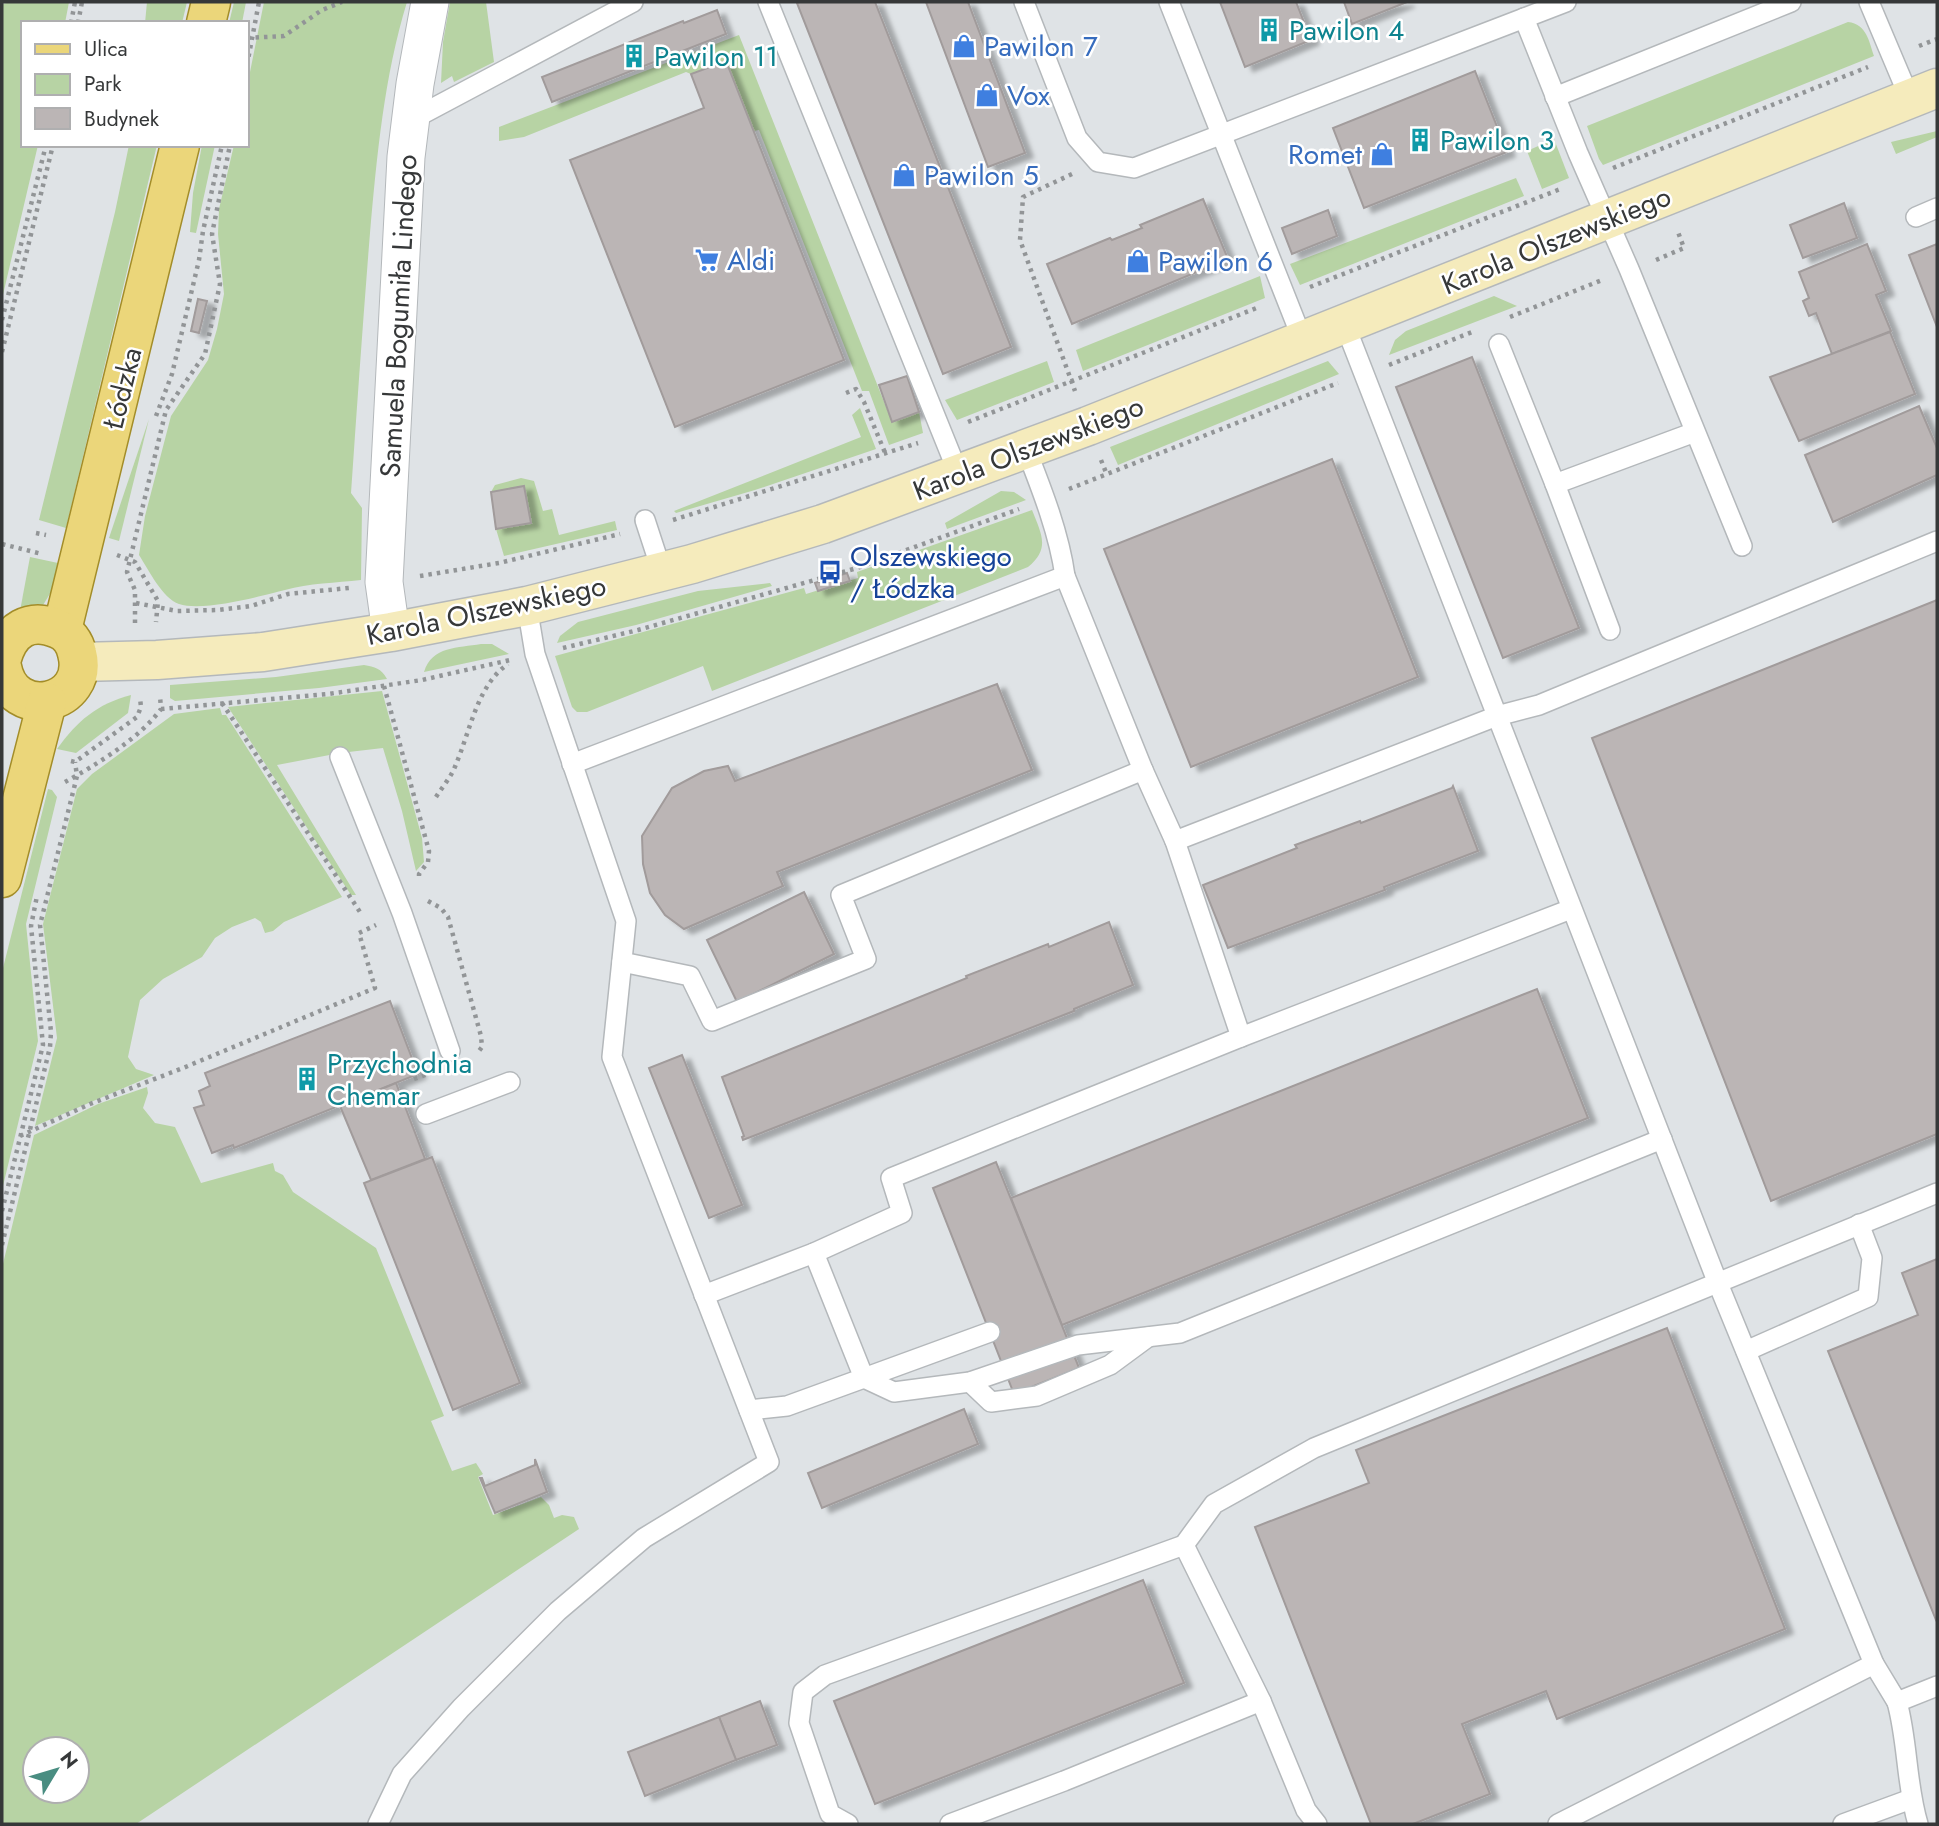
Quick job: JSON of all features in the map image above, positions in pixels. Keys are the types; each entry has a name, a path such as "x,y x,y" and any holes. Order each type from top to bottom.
{"main road":[{"path":"206,21 211,2"},
{"name":"Łódzka","path":"47,702 64,695 76,680 71,646 180,147"},
{"path":"2,658 7,642 22,628 42,624 71,646"},
{"path":"2,667 4,679 14,693 29,701 47,702 2,878"}],"street":[{"name":"Samuela Bogumiła Lindego","path":"391,632 384,582 406,171 415,84 430,2"},
{"name":"Karola Olszewskiego","path":"71,646 157,660 263,652 391,632 527,606 662,572 823,524 959,475 1345,325 1607,218 1924,94"}],"lane":[{"path":"411,120 634,2"},
{"path":"768,2 959,475"},
{"path":"1024,2 1077,138 1098,162 1134,168 1221,132 1566,2"},
{"path":"1169,2 1303,341"},
{"path":"1555,97 1791,2"},
{"path":"1869,2 1893,57 1924,94"},
{"path":"1524,18 1742,546"},
{"path":"1916,217 1937,208"},
{"path":"1345,325 1717,1281 1874,1664 1896,1702 1905,1730 1910,1799 1918,1824"},
{"path":"1499,344 1610,630"},
{"path":"1555,484 1695,432"},
{"path":"1026,449 1045,499 1065,576 1143,770 1175,841 1241,1037"},
{"path":"647,524 662,572"},
{"path":"1175,841 1497,716 1539,705 1937,541"},
{"path":"572,764 1065,576"},
{"path":"378,1824 402,1774 461,1709 558,1611 645,1538 769,1462 612,1057 626,921 535,654 527,606"},
{"path":"340,757 402,913 450,1051"},
{"path":"622,962 690,975 712,1021 866,959 841,895 1143,770"},
{"path":"704,1295 814,1253 902,1213 891,1178 1241,1037 1571,909"},
{"path":"426,1114 510,1083"},
{"path":"814,1253 864,1378 894,1392 970,1382 1078,1345 1180,1333 1661,1139"},
{"path":"837,1822 830,1814 799,1723 803,1692 825,1675 1184,1545 1214,1504 1314,1448 1937,1193"},
{"path":"1746,1351 1868,1297 1872,1258 1859,1224"},
{"path":"749,1409 787,1406 990,1332"},
{"path":"970,1382 991,1402 1037,1396 1110,1365 1152,1335"},
{"path":"1184,1545 1261,1701 1306,1810 1317,1824"},
{"path":"1558,1824 1874,1664"},
{"path":"1896,1702 1937,1686"},
{"path":"950,1824 1261,1701"},
{"path":"1843,1824 1910,1799"}],"path":[{"path":"71,21 75,2"},
{"path":"78,21 82,2"},
{"path":"259,2 249,38 284,36 322,10 342,2"},
{"path":"136,603 177,611 251,606 288,594 499,563 588,543 647,524 725,505 942,433 1937,39"},
{"path":"2,320 45,147"},
{"path":"2,352 53,147"},
{"path":"153,428 172,374 222,147"},
{"path":"135,619 135,590 127,572 166,410 205,354 220,284 212,234 230,147"},
{"path":"1078,399 1020,240 1023,197 1098,162"},
{"path":"1674,224 1684,248"},
{"path":"1063,397 1088,387"},
{"path":"846,393 856,389 864,402 889,463"},
{"path":"123,543 120,556 135,562 158,601 156,620 167,621"},
{"path":"2,544 29,551"},
{"path":"436,797 456,766 466,734 482,699 497,672 508,664"},
{"path":"384,686 429,851 428,862 419,874"},
{"path":"63,760 75,762 137,717 141,707 139,688"},
{"path":"222,704 360,912"},
{"path":"64,782 150,724 161,709"},
{"path":"2,1245 51,1039 40,932 41,917 76,776 75,762"},
{"path":"2,1211 43,1045 31,926 37,895"},
{"path":"20,1136 375,988 359,933 402,913"}],"green space":[{"path":"69,2 65,21 21,21 21,147 38,147 2,299 2,4"},
{"path":"147,2 187,2 182,21 145,21"},
{"path":"234,2 246,2 242,21 229,21"},
{"path":"264,2 407,2 387,87 370,233 351,493 362,508 361,580 303,586 217,605 189,606 179,604 167,596 139,555 145,516 171,416 208,360 217,329 224,294 218,234 219,209 234,147 248,147 248,82"},
{"path":"450,2 486,2 494,62 454,82 452,76 441,83 443,42"},
{"path":"1848,22 1863,30 1874,56 1603,165 1599,159 1587,126"},
{"path":"739,35 892,422 919,412 923,433 889,445 869,391 862,391 759,130 754,131 691,74 686,72 524,137 499,141 499,127"},
{"path":"1937,131 1937,137 1896,154 1891,142"},
{"path":"1554,139 1569,178 1542,189 1527,151"},
{"path":"129,147 157,147 66,528 39,520"},
{"path":"202,147 215,147 196,233 190,232 193,193"},
{"path":"1516,178 1524,196 1300,285 1290,264"},
{"path":"1260,276 1265,298 1083,371 1076,350"},
{"path":"1494,296 1517,306 1389,355 1395,340 1406,331"},
{"path":"1047,361 1054,382 957,420 945,400"},
{"path":"1328,361 1339,374 1118,465 1110,447"},
{"path":"860,408 876,449 755,490 676,513 674,511 861,437 852,415"},
{"path":"149,419 119,541 109,538"},
{"path":"521,478 534,481 543,511 552,509 559,535 615,521 617,530 504,556 496,529 530,522 524,486 491,492 495,485"},
{"path":"1001,491 1014,492 1026,500 947,529 945,523"},
{"path":"1032,510 1041,533 1042,547 1040,554 1028,567 712,691 703,666 587,712 577,712 572,707 555,656 804,588 806,594 858,578 857,572"},
{"path":"30,557 58,563 51,592 37,615 20,611"},
{"path":"770,583 772,586 636,625 557,643 560,636 578,622 698,591"},
{"path":"492,644 509,654 424,672 428,663 439,653"},
{"path":"364,665 382,672 387,679 175,701 170,698 170,685 276,677"},
{"path":"382,691 422,838 424,862 416,871 383,748 277,765 356,895 351,895 228,707"},
{"path":"131,695 128,713 76,753 57,749 89,715 108,703"},
{"path":"220,708 222,715 226,715 342,897 284,922 273,931 265,933 261,922 255,918 232,927 215,938 202,957 163,979 140,1000 128,1057 136,1069 154,1075 35,1126 57,1038 43,924 77,789 92,774 174,714"},
{"path":"48,789 57,797 26,924 38,1041 2,1190 2,972"},
{"path":"147,1087 148,1093 143,1108 155,1123 175,1127 201,1183 273,1163 275,1171 283,1175 293,1192 376,1248 444,1416 431,1421 452,1471 476,1463 483,1474 478,1477 493,1515 541,1497 549,1505 554,1518 562,1515 574,1517 579,1529 136,1824 2,1824 2,1268 34,1135 98,1104"}],"building":[{"name":"Pawilon 5","path":"875,2 1011,347 943,374 797,3"},
{"name":"Pawilon 7","path":"926,2 968,2 1025,153 988,167"},
{"name":"Pawilon 4","path":"1220,2 1296,2 1311,40 1245,67"},
{"path":"1344,2 1407,2 1352,24"},
{"name":"Pawilon 11","path":"717,10 726,34 552,102 542,77"},
{"name":"Aldi","path":"726,61 844,360 675,427 570,160 704,108 691,74"},
{"name":"Pawilon 3","path":"1475,71 1507,152 1364,208 1333,128"},
{"name":"Pawilon 6","path":"1203,199 1228,259 1072,324 1047,264 1142,228 1140,225"},
{"path":"1844,203 1857,238 1803,258 1790,225"},
{"path":"1328,210 1337,236 1292,254 1282,228"},
{"path":"1867,244 1886,291 1876,295 1891,331 1832,354 1816,313 1809,316 1803,301 1809,298 1799,272"},
{"path":"1937,244 1937,327 1909,255"},
{"path":"198,299 207,301 199,333 191,331"},
{"path":"1890,332 1915,394 1799,441 1770,377"},
{"path":"1472,357 1579,628 1503,658 1396,387"},
{"path":"907,376 919,412 892,422 879,385"},
{"path":"1919,406 1937,448 1937,475 1833,522 1805,455"},
{"path":"1332,459 1418,677 1191,767 1104,549"},
{"path":"524,486 531,523 496,529 491,492"},
{"path":"847,573 850,581 818,591 815,583"},
{"path":"1937,600 1937,1134 1771,1201 1592,738"},
{"path":"997,684 1032,770 777,872 783,886 684,929 665,915 650,893 643,864 642,836 672,788 704,771 728,766 735,781"},
{"path":"1453,786 1478,851 1384,887 1385,890 1228,948 1203,885 1297,848 1295,845 1360,821 1361,823"},
{"path":"804,892 834,954 737,1002 707,940"},
{"path":"1109,922 1133,985 1074,1011 743,1140 744,1136 722,1077 967,978 966,976 1048,944 1049,947"},
{"path":"1537,989 1588,1118 1062,1325 1011,1198"},
{"name":"Przychodnia Chemar","path":"390,1001 418,1074 234,1148 233,1145 212,1153 194,1108 204,1105 199,1091 210,1086 205,1073"},
{"path":"682,1055 742,1205 709,1218 649,1068"},
{"path":"396,1083 425,1159 371,1180 340,1106"},
{"path":"432,1157 520,1383 453,1410 364,1183"},
{"path":"996,1162 1079,1368 1014,1394 933,1188"},
{"path":"1937,1259 1936,1620 1828,1351 1918,1315 1902,1273"},
{"path":"1667,1328 1785,1629 1557,1719 1546,1691 1462,1724 1490,1794 1413,1824 1371,1824 1255,1527 1369,1483 1356,1450"},
{"path":"964,1409 978,1444 822,1508 808,1473"},
{"path":"535,1459 547,1492 495,1513 480,1478 485,1486 535,1465"},
{"path":"1143,1580 1184,1683 875,1804 834,1701"},
{"path":"760,1701 777,1745 736,1760 719,1717"},
{"path":"719,1717 736,1760 645,1796 628,1752"}],"place":[{"name":"Pawilon 4","path":"1269,30"},
{"name":"Pawilon 7","path":"964,46"},
{"name":"Pawilon 11","path":"634,56"},
{"name":"Vox","path":"987,95"},
{"name":"Pawilon 3","path":"1420,140"},
{"name":"Romet","path":"1382,154"},
{"name":"Pawilon 5","path":"904,175"},
{"name":"Aldi","path":"707,260"},
{"name":"Pawilon 6","path":"1138,261"},
{"name":"Olszewskiego / Łódzka","path":"830,572"},
{"name":"Przychodnia Chemar","path":"307,1079"}]}
